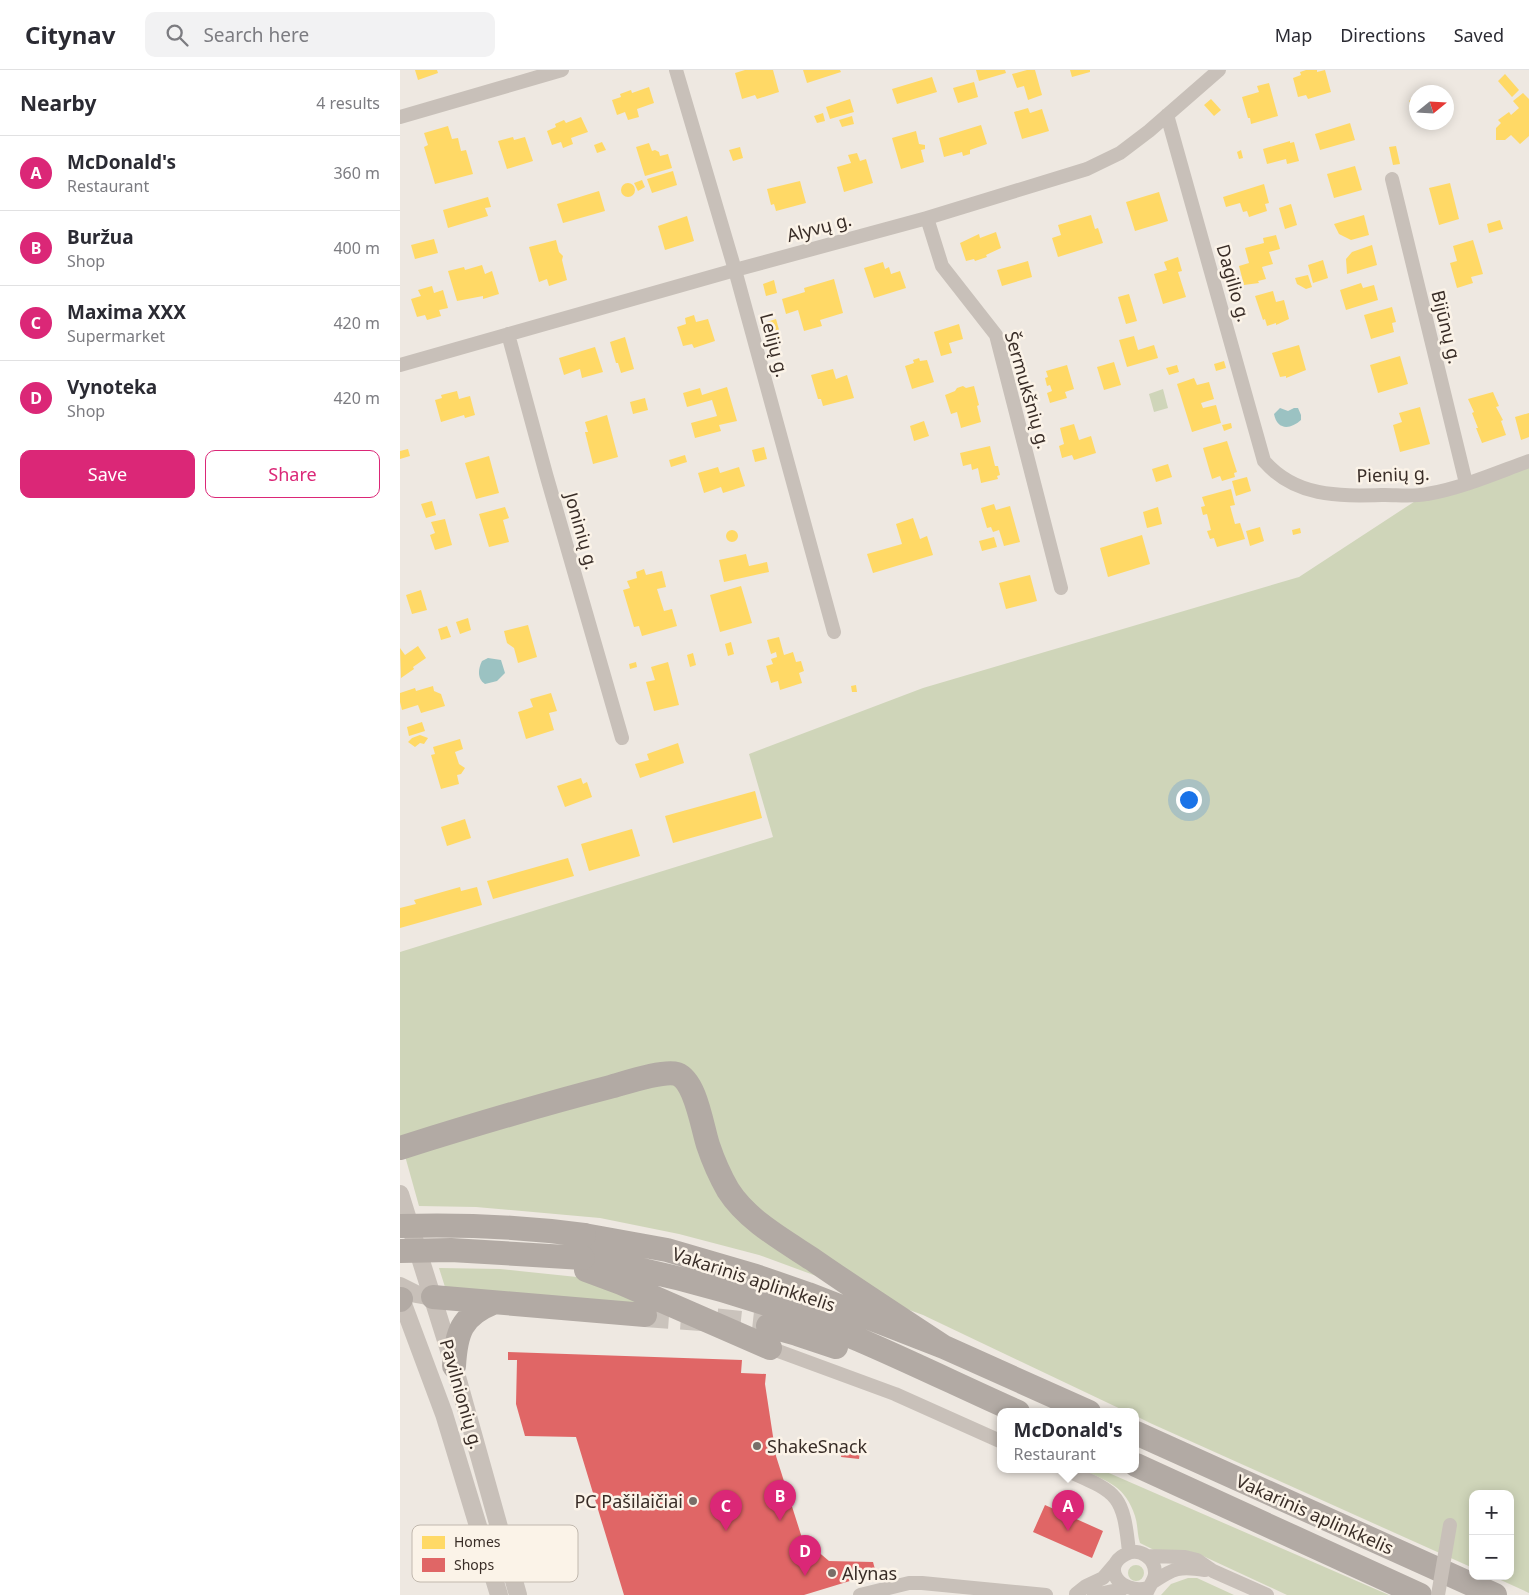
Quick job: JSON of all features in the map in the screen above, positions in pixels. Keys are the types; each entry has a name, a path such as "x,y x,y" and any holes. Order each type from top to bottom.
{"highway":[{"path":"400,1148 485,1121 649,1076 677,1074 688,1084 694,1097 718,1171 729,1191 742,1206 759,1223 788,1244 944,1347"},
{"name":"Vakarinis aplinkkelis","path":"400,1226 509,1227 582,1254 670,1275 767,1304 858,1340 1009,1408"},
{"name":"Vakarinis aplinkkelis","path":"400,1251 451,1250 527,1254 582,1254 667,1250 747,1273 808,1294 944,1347 1080,1408"},
{"path":"582,1254 620,1283 769,1337 798,1334 838,1348 997,1419"},
{"path":"433,1297 645,1314"},
{"path":"454,1366 455,1343 460,1332 469,1318 479,1309 493,1303"},
{"name":"Vakarinis aplinkkelis","path":"1139,1434 1495,1595"},
{"name":"Vakarinis aplinkkelis","path":"1139,1466 1420,1595"},
{"path":"1131,1473 1198,1493"}],"street":[{"path":"400,117 562,70"},
{"name":"Lelijų g.","path":"676,70 735,270 834,632"},
{"name":"Alyvų g.","path":"400,365 927,218 1087,169 1120,153 1149,132 1219,70"},
{"name":"Dagilio g.","path":"1167,115 1264,461"},
{"name":"Bijūnų g.","path":"1392,179 1466,483"},
{"name":"Šermukšnių g.","path":"927,218 942,266 996,335 1062,588"},
{"name":"Joninių g.","path":"508,334 622,738"},
{"name":"Pienių g.","path":"1264,461 1276,474 1292,483 1318,493 1426,494 1529,462"},
{"name":"Pavilnionių g.","path":"400,1194 454,1366 498,1525"},
{"path":"400,1295 433,1297"},
{"name":"Pavilnionių g.","path":"400,1295 444,1414 478,1525"},
{"path":"769,1337 997,1440"},
{"path":"1073,1473 1100,1485 1117,1498 1126,1520 1129,1552"},
{"path":"1438,1595 1450,1525"},
{"path":"1074,1595 1086,1586 1103,1578 1118,1559 1129,1552 1136,1551 1148,1556 1185,1557 1197,1560 1213,1571 1267,1595"},
{"path":"1148,1556 1155,1568 1155,1575 1149,1588"},
{"path":"1115,1564 1114,1577 1125,1591"},
{"path":"1094,1595 1125,1591 1142,1592 1171,1570 1185,1567 1213,1571"},
{"name":"Pavilnionių g.","path":"495,1582 499,1595"},
{"name":"Pavilnionių g.","path":"514,1582 518,1595"},
{"path":"860,1595 901,1584 922,1583 1046,1595"}],"green space":[{"path":"1163,389 1168,408 1154,412 1149,394"},
{"path":"1529,461 1529,1593 1501,1580 1514,1580 1514,1490 1469,1490 1469,1566 1150,1423 1139,1418 1139,1408 1119,1408 923,1315 759,1255 679,1234 600,1218 476,1207 419,1206 400,1138 400,952 773,837 749,754 923,688 1299,577 1426,494"},
{"path":"439,1268 500,1269 577,1277 645,1304 445,1287"},
{"path":"1089,1473 1109,1473 1389,1595 1287,1595 1203,1556 1158,1552 1140,1543 1135,1516 1127,1498 1115,1486"},
{"path":"1136,1565 1142,1567 1144,1573 1142,1579 1136,1581 1130,1579 1128,1573 1130,1567"},
{"path":"1188,1578 1197,1578 1234,1595 1161,1595 1171,1584"}],"water":[{"path":"1280,408 1288,411 1298,408 1301,420 1293,426 1281,426 1274,414"},
{"path":"488,658 501,660 505,673 497,681 485,684 479,677 479,670 482,661"}],"building: Homes":[{"path":"415,70 437,70 438,73 418,80"},
{"path":"745,70 773,70 779,92 757,99 755,95 742,99 735,73"},
{"path":"803,70 840,70 841,72 807,83"},
{"path":"976,70 1005,70 1006,73 979,81"},
{"path":"1035,70 1042,95 1028,100 1024,86 1017,88 1012,74"},
{"path":"1070,70 1090,70 1090,72 1072,77"},
{"path":"1317,70 1317,72 1325,70 1331,92 1308,99 1306,95 1298,97 1293,78 1301,75 1300,72"},
{"path":"1505,74 1519,90 1512,97 1498,81"},
{"path":"932,77 937,92 897,104 892,89"},
{"path":"974,82 978,97 958,103 953,88"},
{"path":"1269,83 1278,116 1251,124 1242,97 1259,92 1257,86"},
{"path":"649,87 654,103 637,109 639,117 628,120 625,112 617,115 612,100 621,97 620,94 631,90 632,93"},
{"path":"1523,93 1529,99 1529,136 1520,144 1511,135 1505,140 1496,140 1496,128 1501,123 1498,120 1509,112 1511,115 1519,108 1513,101"},
{"path":"850,99 854,112 830,119 826,107"},
{"path":"1211,99 1221,110 1214,116 1204,105"},
{"path":"1028,108 1030,113 1042,109 1049,131 1022,139 1014,112"},
{"path":"823,113 825,121 817,123 814,116"},
{"path":"852,116 854,124 842,127 839,120"},
{"path":"581,117 588,132 571,138 573,144 563,148 561,142 552,145 547,131 556,127 555,124 564,120 566,123"},
{"path":"1350,123 1355,140 1320,150 1315,134"},
{"path":"981,125 987,144 970,150 970,154 963,156 962,152 944,157 939,138"},
{"path":"448,126 452,139 458,138 461,151 466,150 473,174 435,184 424,147 428,145 424,133"},
{"path":"916,131 919,144 925,145 925,149 921,150 924,162 901,169 892,138"},
{"path":"513,137 514,140 525,137 533,161 507,169 498,141"},
{"path":"1290,141 1290,143 1294,142 1299,161 1287,164 1286,159 1267,164 1263,149"},
{"path":"602,142 606,150 597,153 594,145"},
{"path":"649,143 652,151 659,152 660,156 668,154 672,168 645,176 636,147"},
{"path":"1396,146 1400,164 1393,165 1389,147"},
{"path":"740,147 743,158 733,161 729,150"},
{"path":"1241,150 1243,158 1239,159 1237,152"},
{"path":"857,153 860,161 866,159 873,183 844,192 837,167 851,163 848,155"},
{"path":"1355,166 1362,190 1334,198 1327,174"},
{"path":"673,171 677,185 652,193 647,179"},
{"path":"642,180 645,187 638,191 634,183"},
{"path":"800,181 806,203 776,211 774,204 771,205 767,189"},
{"path":"625,183 631,183 635,190 631,197 625,197 621,193 621,187"},
{"path":"1450,183 1459,219 1439,225 1429,188"},
{"path":"1264,184 1269,203 1265,204 1267,211 1249,217 1247,211 1243,212 1240,203 1226,207 1223,197"},
{"path":"599,191 605,211 563,223 557,204"},
{"path":"1159,192 1168,221 1135,231 1126,202"},
{"path":"488,197 491,207 485,208 488,216 448,228 443,210"},
{"path":"1291,204 1297,225 1285,229 1279,208"},
{"path":"1091,215 1095,229 1098,228 1103,243 1058,257 1052,238 1061,235 1058,225"},
{"path":"1364,215 1369,235 1351,240 1339,234 1334,224"},
{"path":"687,216 694,241 665,250 658,226"},
{"path":"1500,220 1503,229 1489,233 1487,224"},
{"path":"996,232 1001,248 986,255 987,257 975,261 974,259 966,261 960,243 979,234 980,238"},
{"path":"1276,235 1280,249 1269,252 1273,264 1262,267 1266,279 1258,281 1259,283 1244,285 1239,266 1249,263 1245,248 1264,243 1263,238"},
{"path":"434,239 438,253 415,259 411,245"},
{"path":"556,240 559,252 563,256 562,260 567,280 549,286 547,279 539,282 529,247"},
{"path":"1473,240 1483,274 1471,277 1473,283 1457,288 1450,263 1457,261 1453,246"},
{"path":"1372,245 1377,265 1347,274 1346,259 1352,252"},
{"path":"1178,257 1182,271 1178,272 1186,297 1163,304 1154,274 1167,270 1164,262"},
{"path":"1323,260 1328,278 1313,283 1308,265"},
{"path":"1028,261 1032,277 1002,286 997,270"},
{"path":"883,262 885,269 889,267 891,274 900,271 906,288 874,298 864,268"},
{"path":"482,265 485,274 492,271 499,294 483,299 483,296 457,301 448,271 464,267 465,270"},
{"path":"1308,275 1312,287 1306,289 1297,284 1295,278"},
{"path":"834,279 843,313 820,320 822,326 804,331 798,310 786,314 782,299 805,292 804,288"},
{"path":"774,280 777,293 766,296 763,284"},
{"path":"1361,283 1363,288 1374,285 1378,300 1346,310 1340,290"},
{"path":"432,286 434,293 443,290 448,308 439,310 441,316 427,320 425,315 417,317 411,299 421,296 418,290"},
{"path":"1273,291 1276,302 1284,300 1289,319 1276,325 1276,323 1267,326 1255,296"},
{"path":"1129,294 1137,321 1126,324 1118,297"},
{"path":"1392,307 1396,322 1392,323 1394,332 1371,339 1364,315"},
{"path":"694,315 696,322 708,319 715,341 694,348 692,344 683,346 677,327 686,324 685,318"},
{"path":"776,319 781,337 766,342 760,324"},
{"path":"959,324 963,339 949,343 952,353 941,356 934,332"},
{"path":"1134,336 1138,350 1154,345 1158,358 1127,367 1119,340"},
{"path":"625,337 634,369 621,373 610,342"},
{"path":"1299,345 1306,370 1286,378 1286,376 1280,377 1272,353"},
{"path":"595,347 603,372 582,378 580,369 564,375 559,358"},
{"path":"1400,356 1408,384 1378,393 1370,365"},
{"path":"919,358 920,361 927,360 934,382 912,389 905,366 914,363 913,360"},
{"path":"1224,361 1226,368 1216,371 1214,364"},
{"path":"1114,362 1121,385 1104,390 1097,367"},
{"path":"1067,365 1074,389 1065,392 1067,398 1050,403 1047,393 1052,391 1050,385 1047,386 1045,378 1048,377 1046,371"},
{"path":"1177,365 1179,372 1169,375 1166,368"},
{"path":"833,369 836,379 847,375 854,398 823,406 821,399 818,399 811,375"},
{"path":"1194,378 1197,385 1209,382 1214,399 1201,403 1203,408 1216,405 1221,423 1192,432 1177,384"},
{"path":"963,386 966,388 974,386 981,422 961,428 957,412 951,414 945,395"},
{"path":"727,387 737,421 719,425 721,431 695,438 691,423 717,416 712,400 687,407 683,393 700,388 702,395"},
{"path":"457,391 459,399 470,396 475,415 465,418 464,415 441,422 435,400 442,398 441,395"},
{"path":"1493,392 1499,406 1496,407 1503,420 1501,421 1506,435 1482,443 1472,413 1474,412 1468,399"},
{"path":"645,398 648,410 633,414 630,402"},
{"path":"1420,407 1430,444 1400,452 1393,425 1402,422 1399,413"},
{"path":"1529,413 1529,437 1521,440 1515,417"},
{"path":"607,415 618,457 593,464 585,432 588,432 585,422"},
{"path":"924,421 929,436 914,441 910,426"},
{"path":"1231,423 1232,428 1224,431 1222,425"},
{"path":"1074,424 1079,440 1091,436 1096,453 1074,460 1072,455 1062,458 1059,446 1064,444 1060,428"},
{"path":"1227,441 1237,472 1234,473 1235,477 1222,481 1220,476 1212,479 1203,448"},
{"path":"990,446 995,466 998,466 1000,475 997,476 998,479 981,483 978,468 972,470 971,464 963,466 960,453"},
{"path":"764,447 767,459 755,462 752,450"},
{"path":"408,449 410,456 400,459 400,451"},
{"path":"685,455 687,462 671,467 669,460"},
{"path":"489,456 499,493 476,499 465,463"},
{"path":"1168,464 1172,477 1156,482 1152,469"},
{"path":"718,467 720,473 739,467 745,486 723,493 721,487 704,493 698,473"},
{"path":"1247,477 1251,491 1236,496 1232,481"},
{"path":"1231,489 1235,505 1230,506 1235,524 1240,523 1245,539 1217,547 1214,538 1210,539 1207,531 1211,530 1207,514 1203,515 1201,507 1205,506 1202,497"},
{"path":"432,501 436,515 426,518 421,504"},
{"path":"994,504 996,510 1010,506 1020,542 1004,546 999,530 993,532 991,527 987,528 981,508"},
{"path":"505,507 509,518 503,520 509,542 489,547 479,514"},
{"path":"1158,507 1162,524 1147,528 1143,512"},
{"path":"913,518 920,539 927,536 933,555 873,573 867,554 902,544 896,524"},
{"path":"445,519 452,545 435,550 430,535 435,533 431,522"},
{"path":"1260,527 1264,541 1250,546 1246,531"},
{"path":"1300,528 1301,533 1293,535 1292,530"},
{"path":"730,530 734,530 738,536 734,542 730,542 726,538 726,534"},
{"path":"1142,535 1150,564 1108,577 1100,548"},
{"path":"994,537 997,547 982,551 979,541"},
{"path":"746,554 749,566 767,562 769,572 724,582 719,560"},
{"path":"644,569 646,575 662,571 666,587 657,589 664,611 672,609 677,626 642,636 639,626 634,627 623,590 630,588 627,581 637,578 636,572"},
{"path":"1030,575 1037,601 1006,609 999,583"},
{"path":"741,586 752,623 720,632 710,595"},
{"path":"421,590 427,610 412,614 406,595"},
{"path":"468,618 471,630 460,634 456,622"},
{"path":"528,625 537,657 518,663 514,648 507,643 504,631"},
{"path":"447,626 451,637 441,640 438,629"},
{"path":"779,637 784,655 793,652 796,662 801,661 804,671 799,673 802,683 780,690 778,681 771,683 766,666 773,664 771,659 777,657 776,652 771,654 767,640"},
{"path":"731,642 734,654 728,656 725,644"},
{"path":"418,646 426,658 401,678 400,648 405,655"},
{"path":"693,653 696,665 690,667 687,655"},
{"path":"636,662 637,667 630,669 629,664"},
{"path":"668,662 679,705 654,711 646,682 655,680 651,667"},
{"path":"856,685 857,692 852,692 851,686"},
{"path":"433,686 434,691 441,694 445,706 421,713 418,705 402,710 400,693 415,688 416,691"},
{"path":"551,693 557,711 549,713 554,730 526,739 518,712 533,707 530,699"},
{"path":"422,722 425,731 409,736 407,727"},
{"path":"420,735 428,738 424,744 420,743 415,747 408,742 412,738"},
{"path":"460,739 463,749 455,752 459,764 465,768 461,774 457,775 459,784 441,789 431,755 435,754 433,747"},
{"path":"678,743 684,763 640,778 635,764 649,760 647,754"},
{"path":"581,778 583,784 587,782 592,797 565,807 557,786"},
{"path":"755,791 762,818 673,843 665,816"},
{"path":"465,819 471,838 447,846 441,827"},
{"path":"632,829 640,856 589,871 581,844"},
{"path":"568,858 574,876 493,899 487,881"},
{"path":"460,887 461,891 477,887 482,905 400,928 400,908 416,904 414,900"}],"building: Shops":[{"name":"PC Pašilaičiai","path":"508,1352 742,1360 741,1373 766,1374 765,1384 776,1456 802,1538 829,1561 873,1562 876,1573 804,1595 624,1595 576,1437 525,1436 516,1404 517,1360 508,1360"},
{"path":"842,1449 860,1451 859,1459 841,1457"},
{"path":"1045,1505 1103,1531 1092,1558 1033,1532"}],"tunnel":[{"path":"645,1315 768,1326"}],"place":[{"name":"ShakeSnack","path":"757,1446"},
{"name":"PC Pašilaičiai","path":"693,1501"},
{"name":"Buržua","path":"780,1521"},
{"name":"Maxima XXX","path":"726,1531"},
{"name":"McDonald's","path":"1068,1531"},
{"name":"Alynas","path":"832,1573"},
{"name":"Vynoteka","path":"805,1576"}]}
